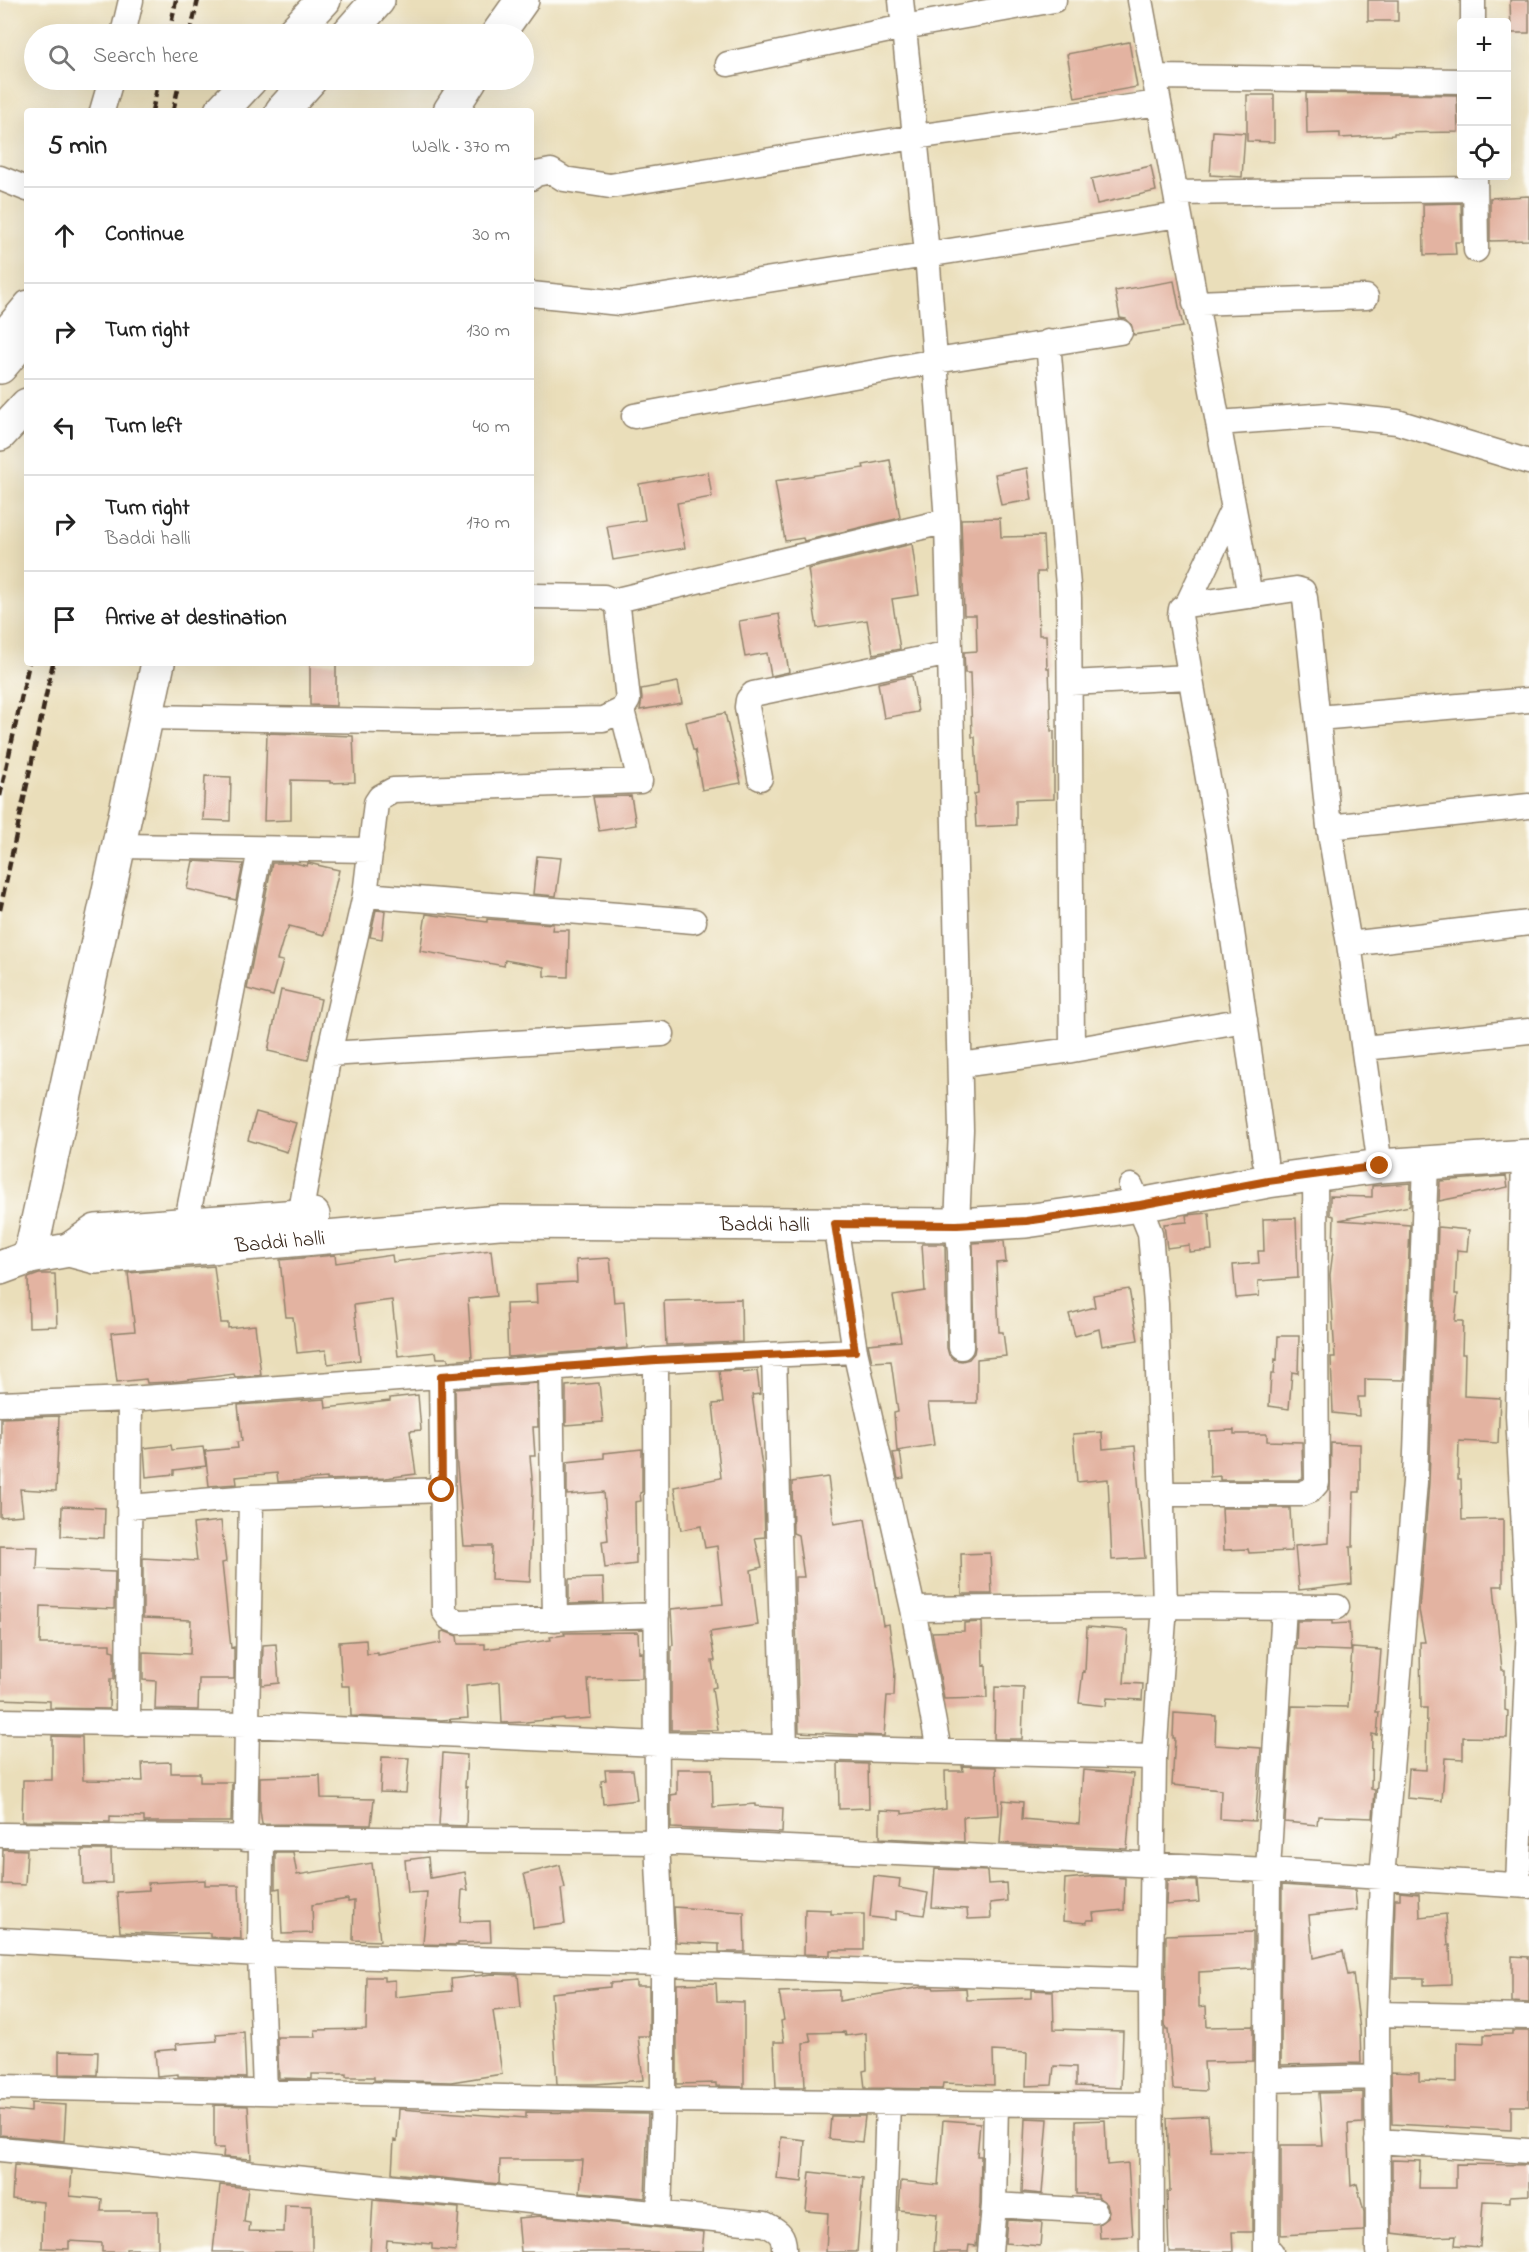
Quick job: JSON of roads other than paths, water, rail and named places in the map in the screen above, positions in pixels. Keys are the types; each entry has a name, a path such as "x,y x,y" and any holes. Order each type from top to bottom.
{"main road":[{"path":"301,24 324,0"},
{"path":"357,24 378,0"},
{"path":"224,108 241,90"},
{"path":"285,108 301,90"},
{"path":"452,108 464,90"},
{"path":"0,367 24,339"},
{"path":"0,435 24,408"},
{"path":"30,1257 157,666"},
{"path":"1136,1195 1265,1161 1527,1149"},
{"name":"Baddi halli","path":"0,1269 30,1257 69,1250 96,1257 108,1257 499,1222 835,1224 958,1215 1026,1221 1136,1195 1315,1174 1379,1157 1426,1162 1527,1149"},
{"path":"69,1250 96,1231 523,1200 804,1206 958,1215"}],"street":[{"path":"125,24 131,0"},
{"path":"901,0 927,253 947,521 960,1065 961,1130 958,1215 961,1347"},
{"path":"728,64 904,27 1054,0"},
{"path":"1140,0 1250,596"},
{"path":"1473,0 1473,18"},
{"path":"1154,77 1457,81"},
{"path":"103,108 108,90"},
{"path":"534,176 551,171 564,179 610,186 915,137 1159,103"},
{"path":"0,178 24,188"},
{"path":"534,294 620,303 927,253 1177,204 1475,182 1476,250"},
{"path":"1195,303 1366,297"},
{"path":"0,335 24,307"},
{"path":"634,416 936,361 1120,332"},
{"path":"1048,342 1069,598 1072,1050"},
{"path":"1218,423 1328,415 1397,422 1529,462"},
{"path":"1187,605 1233,508"},
{"path":"613,601 947,521"},
{"path":"1265,1161 1220,848 1180,616 1181,609 1187,605 1296,589 1303,591 1305,598 1329,827 1349,944 1379,1157"},
{"path":"146,717 444,722 603,719 621,710 628,700 618,607 613,601 604,597 534,596"},
{"path":"760,778 747,707 748,700 753,694 950,653"},
{"path":"1070,683 1189,677"},
{"path":"1318,718 1529,700"},
{"path":"300,1216 329,1054 365,895 376,803 380,797 393,790 640,781 621,710"},
{"path":"1329,827 1529,806"},
{"path":"119,846 371,850"},
{"path":"186,1225 260,850"},
{"path":"365,895 694,921"},
{"path":"1349,944 1529,923"},
{"path":"960,1065 1072,1050 1245,1020"},
{"path":"1364,1048 1529,1031"},
{"path":"329,1054 662,1034"},
{"path":"0,1835 657,1842 1268,1870 1524,1885 1529,1623 1518,1415 1527,1149"},
{"path":"1378,2252 1377,2014 1382,1878 1414,1482 1426,1162"},
{"path":"1161,1494 1301,1494 1311,1490 1317,1483 1315,1174"},
{"path":"1136,1195 1150,1233 1156,1304 1165,1606 1154,1757 1151,1980 1152,2252"},
{"path":"835,1224 855,1351 913,1609 939,1751"},
{"path":"0,1404 130,1399 656,1360 855,1351"},
{"path":"774,1355 785,1747"},
{"path":"656,1360 657,1842 663,1964 663,2100 659,2213"},
{"path":"551,1368 555,1619"},
{"path":"441,1376 444,1611 449,1618 459,1622 657,1615"},
{"path":"128,1724 130,1399"},
{"path":"129,1507 251,1497 442,1490"},
{"path":"251,1497 247,1725 265,2091"},
{"path":"913,1609 1165,1606 1337,1607"},
{"path":"1271,2252 1266,2252 1268,1870 1284,1607"},
{"path":"0,1721 247,1725 657,1743 1154,1757"},
{"path":"0,1940 260,1954 1151,1980"},
{"path":"1377,2014 1529,2017"},
{"path":"1267,2080 1377,2077"},
{"path":"0,2087 663,2100 1152,2106"},
{"path":"883,2252 888,2101"},
{"path":"990,2252 994,2205 996,2103"},
{"path":"1377,2141 1529,2151"},
{"path":"0,2149 765,2224 781,2233 785,2242 784,2252"},
{"path":"994,2205 1095,2211"}],"railway":[{"path":"171,24 176,0"},
{"path":"192,24 198,0"},
{"path":"153,108 157,90"},
{"path":"174,108 178,90"},
{"path":"0,796 28,666"},
{"path":"0,910 52,666"}]}
